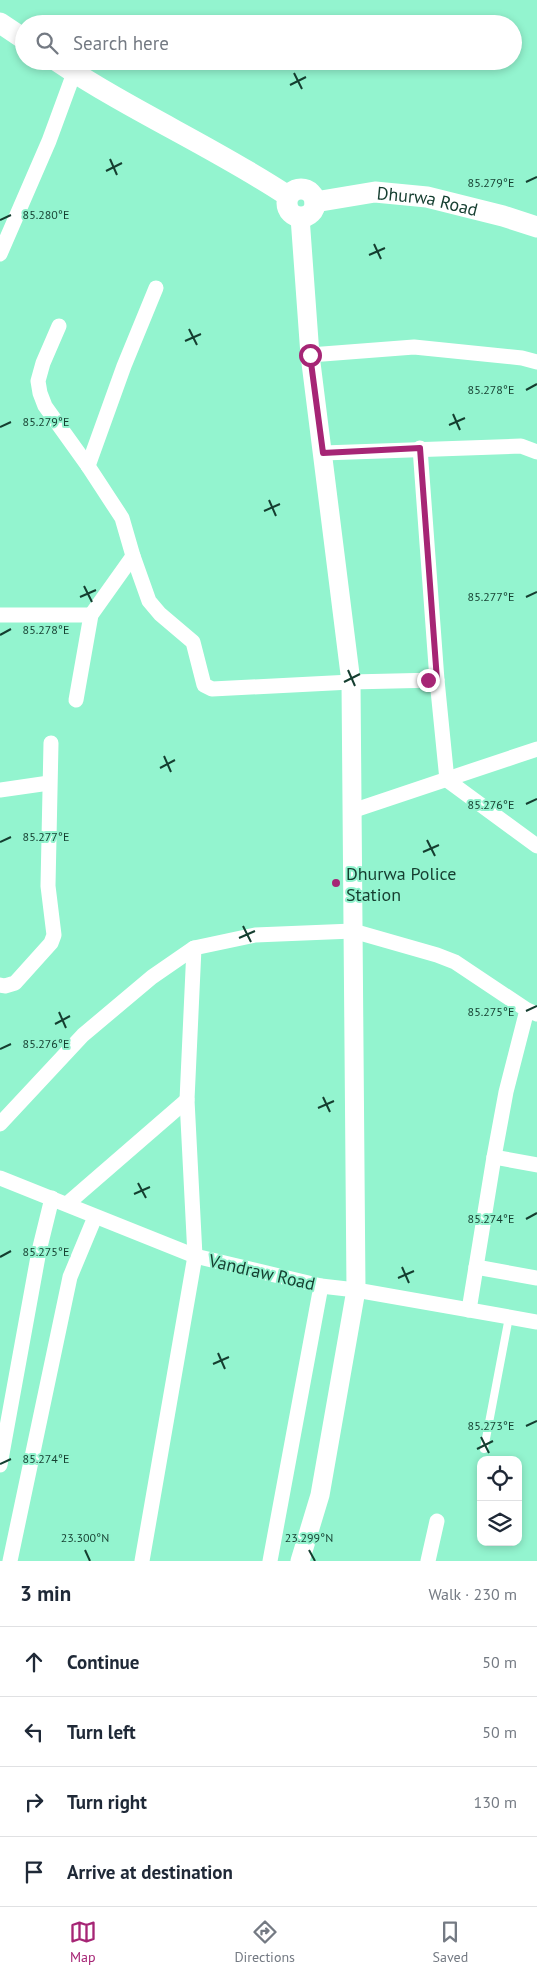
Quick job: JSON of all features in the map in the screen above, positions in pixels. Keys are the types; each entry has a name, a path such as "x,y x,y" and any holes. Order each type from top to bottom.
{"main road":[{"path":"0,23 15,33"},
{"path":"71,70 288,196"},
{"path":"304,189 312,193 315,202 313,212 300,218 291,213 288,210 288,196 295,190 304,189"},
{"name":"Dhurwa Road","path":"315,202 376,192 427,197 503,216 537,227"}],"street":[{"path":"0,254 49,141 65,70"},
{"path":"300,218 310,355 351,682 356,1290 320,1495 300,1561"},
{"path":"88,466 124,366 156,288"},
{"path":"58,326 38,381 45,406 122,518 149,601 160,614 193,642 201,680 208,688 437,680"},
{"path":"310,355 414,347 522,358 537,362"},
{"path":"323,453 420,448 521,446 537,452"},
{"path":"420,448 446,780 537,846"},
{"path":"76,700 91,615 133,556"},
{"path":"0,615 91,615"},
{"path":"0,985 5,986 15,983 51,943 54,935 48,886 51,743"},
{"path":"352,811 537,749"},
{"path":"0,790 49,782"},
{"path":"0,1124 83,1035 152,976 194,948 255,935 352,931 437,955 455,962 532,1012 506,1092 469,1310"},
{"path":"142,1561 195,1256 187,1100 194,948"},
{"path":"67,1204 187,1100"},
{"path":"494,1157 537,1165"},
{"name":"Vandraw Road","path":"0,1178 195,1256 320,1286 356,1290 537,1322"},
{"path":"0,1465 37,1260 52,1198"},
{"path":"10,1561 70,1277 95,1217"},
{"path":"476,1267 537,1278"},
{"path":"270,1561 320,1286"},
{"path":"428,1561 437,1521"}],"lane":[{"path":"484,1450 509,1317"}],"place":[{"name":"Dhurwa Police Station","path":"336,883"}],"route":[{"path":"310,355 323,453 420,448 437,680 428,680"}]}
